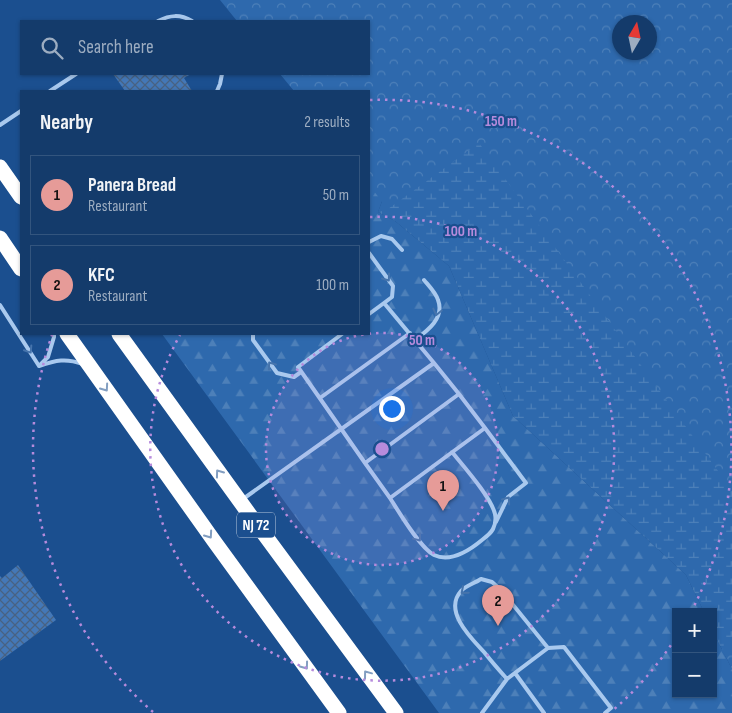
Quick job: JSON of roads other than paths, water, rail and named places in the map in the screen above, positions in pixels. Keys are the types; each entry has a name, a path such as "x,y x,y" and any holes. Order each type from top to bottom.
{"highway":[{"path":"0,167 20,196"},
{"path":"0,238 20,267"},
{"name":"NJ 72","path":"68,335 339,713"},
{"name":"NJ 72","path":"121,335 240,502 396,713"}],"lane":[{"path":"160,20 173,15 190,20"},
{"path":"52,90 74,75"},
{"path":"217,90 222,75"},
{"path":"0,125 20,112"},
{"path":"370,242 381,236 392,239 402,250"},
{"path":"370,254 393,286 392,297 370,313"},
{"path":"415,340 431,327 437,318 440,307 438,299 424,280"},
{"path":"341,335 298,367 426,549 435,556 448,558 475,546 492,531 508,497 526,483 459,394 384,303"},
{"path":"0,305 39,366"},
{"path":"320,398 410,333"},
{"path":"39,366 48,357 54,335"},
{"path":"253,335 253,340 277,373 294,377 302,372"},
{"path":"39,366 63,360 91,368"},
{"path":"240,502 434,363"},
{"path":"366,463 459,394"},
{"path":"390,498 485,428"},
{"path":"452,452 491,503 495,523"},
{"path":"507,679 466,632 460,622 456,610 456,600 461,591 481,579 492,582 501,590 548,648"},
{"path":"482,713 507,679 514,673 548,648 564,647 610,708 605,713"},
{"path":"514,673 544,713"}],"place":[{"name":"Panera Bread","path":"443,511"},
{"name":"KFC","path":"498,626"}]}
